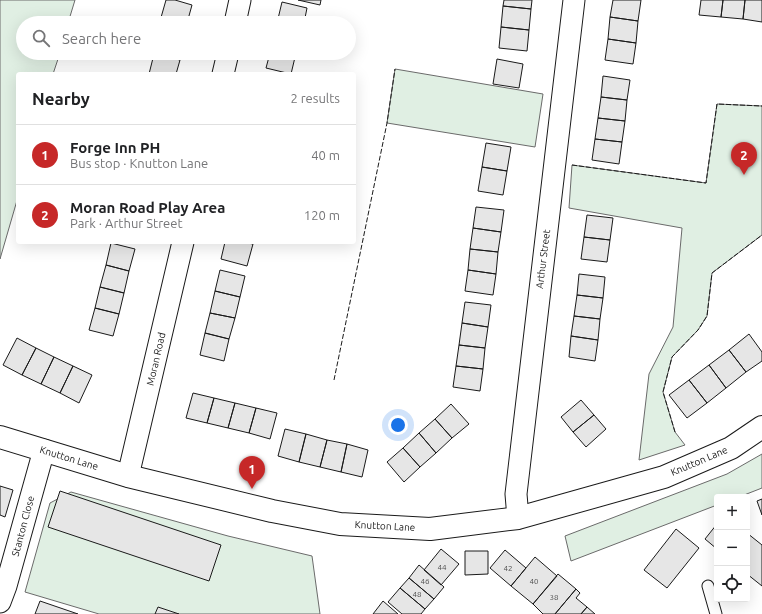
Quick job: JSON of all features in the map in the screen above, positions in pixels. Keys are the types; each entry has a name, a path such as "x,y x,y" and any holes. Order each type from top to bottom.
{"main road":[{"name":"Knutton Lane","path":"0,437 128,476 272,511 340,524 430,529 518,518 664,477 731,448 762,427"}],"street":[{"path":"237,16 240,0"},
{"name":"Arthur Street","path":"518,518 516,494 574,0"},
{"path":"223,72 226,60"},
{"name":"Moran Road","path":"128,476 183,244"},
{"name":"Stanton Close","path":"0,602 6,586 44,450"}],"lane":[{"path":"708,586 716,614"}],"green space":[{"path":"0,0 75,0 70,16 16,16 16,60 58,60 54,72 16,72 16,204 0,259"},
{"path":"395,69 543,94 535,147 387,123"},
{"path":"717,104 762,106 762,235 712,273 707,316 698,330 672,357 663,392 675,432 685,445 639,460 649,374 673,327 682,228 569,208 572,165 706,183"},
{"path":"762,454 762,488 747,494 714,494 714,506 571,561 565,536 727,474"},
{"path":"71,492 228,536 312,556 320,614 99,614 25,592 50,503"}],"building":[{"path":"166,0 175,0 192,5 189,16 161,16"},
{"path":"298,0 321,0 320,5"},
{"path":"504,0 532,0 531,9 503,6"},
{"path":"613,0 641,0 638,21 610,17"},
{"path":"701,0 723,0 721,17 699,15"},
{"path":"723,0 745,0 743,19 721,17"},
{"path":"745,0 762,0 762,22 743,19"},
{"path":"282,2 307,8 305,16 279,16"},
{"path":"503,6 531,9 529,30 501,27"},
{"path":"610,17 638,21 636,43 608,39"},
{"path":"501,27 529,30 527,51 499,48"},
{"path":"608,39 636,43 633,64 605,60"},
{"path":"497,59 523,64 519,88 493,84"},
{"path":"152,60 180,60 177,72 150,72"},
{"path":"268,60 294,60 291,72 283,72 266,68"},
{"path":"603,76 630,80 627,100 601,97"},
{"path":"601,97 627,100 625,121 598,118"},
{"path":"598,118 625,121 622,142 595,139"},
{"path":"595,139 622,142 619,164 592,160"},
{"path":"486,143 511,147 507,171 482,167"},
{"path":"482,167 507,171 503,195 478,191"},
{"path":"476,207 504,210 501,232 473,228"},
{"path":"587,215 613,218 610,240 584,237"},
{"path":"473,228 501,232 498,252 470,249"},
{"path":"584,237 610,240 607,262 581,259"},
{"path":"111,244 135,249 129,271 106,265"},
{"path":"225,244 253,244 247,266 221,259"},
{"path":"470,249 498,252 496,274 468,270"},
{"path":"106,265 129,271 124,293 100,287"},
{"path":"220,270 245,276 240,297 215,291"},
{"path":"468,270 496,274 493,295 465,291"},
{"path":"579,274 605,277 603,298 577,295"},
{"path":"100,287 124,293 119,314 95,308"},
{"path":"215,291 240,297 235,318 210,313"},
{"path":"577,295 603,298 600,319 574,316"},
{"path":"465,302 491,305 488,327 462,323"},
{"path":"95,308 119,314 113,336 89,330"},
{"path":"210,313 235,318 229,339 205,333"},
{"path":"574,316 600,319 598,340 571,336"},
{"path":"462,323 488,327 485,348 459,345"},
{"path":"205,333 229,339 224,361 200,355"},
{"path":"749,334 762,352 762,361 746,372 729,350"},
{"path":"571,336 598,340 595,361 569,357"},
{"path":"17,338 36,348 22,375 3,365"},
{"path":"459,345 485,348 483,369 456,366"},
{"path":"36,348 54,357 41,384 22,375"},
{"path":"729,350 746,372 726,388 709,365"},
{"path":"54,357 73,366 60,393 41,384"},
{"path":"709,365 726,388 707,403 689,380"},
{"path":"73,366 92,375 79,403 60,393"},
{"path":"456,366 483,369 480,391 453,387"},
{"path":"689,380 707,403 687,418 669,395"},
{"path":"193,393 214,398 207,423 186,418"},
{"path":"214,398 235,403 228,428 207,423"},
{"path":"581,400 594,415 573,432 561,417"},
{"path":"235,403 256,408 249,433 228,428"},
{"path":"451,404 469,424 452,438 435,419"},
{"path":"256,408 277,413 270,439 249,433"},
{"path":"594,415 606,429 586,447 573,432"},
{"path":"435,419 452,438 436,453 419,433"},
{"path":"285,429 306,434 299,462 278,456"},
{"path":"419,433 436,453 420,467 403,448"},
{"path":"306,434 327,440 320,467 299,462"},
{"path":"327,440 347,444 341,472 320,467"},
{"path":"347,444 368,450 362,477 341,472"},
{"path":"403,448 420,467 404,482 387,462"},
{"path":"0,486 13,490 5,517 0,515"},
{"path":"60,491 221,545 209,581 48,527"},
{"path":"762,499 762,515 757,501"},
{"path":"714,528 714,546 705,539"},
{"path":"676,529 699,548 667,588 644,570"},
{"path":"750,535 762,545 762,586 750,576"},
{"path":"441,549 459,564 441,585 424,570"},
{"path":"505,550 526,568 511,586 490,568"},
{"path":"465,551 488,551 488,574 465,575"},
{"path":"535,557 557,576 533,604 511,586"},
{"path":"419,565 444,587 434,599 409,578"},
{"path":"558,574 576,589 555,614 543,614 533,604"},
{"path":"409,578 434,599 425,609 400,588"},
{"path":"400,588 425,609 421,614 402,614 388,602"},
{"path":"576,589 580,593 576,598 587,607 581,614 555,614"},
{"path":"40,601 78,614 35,614"},
{"path":"383,601 398,614 373,614"},
{"path":"158,607 179,614 155,614"},
{"path":"587,607 595,614 581,614"}],"fence":[{"path":"334,380 387,123 395,69"},
{"path":"572,165 706,183 717,104 762,106"},
{"path":"675,432 663,392 672,357 698,330 707,316 712,273 762,235"}],"place":[{"name":"Moran Road Play Area","path":"744,175"},
{"name":"Forge Inn PH","path":"252,489"}]}
